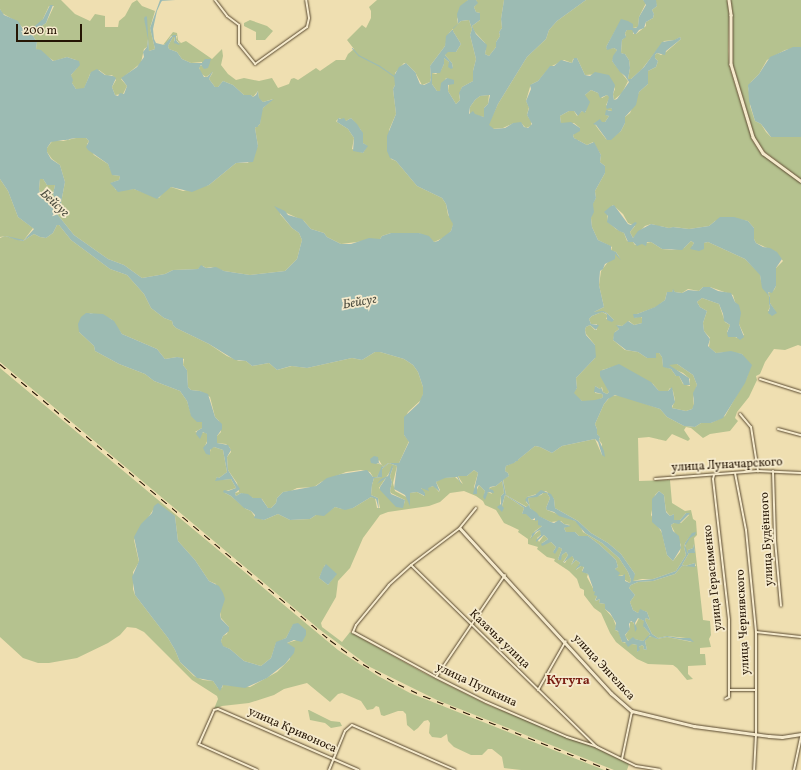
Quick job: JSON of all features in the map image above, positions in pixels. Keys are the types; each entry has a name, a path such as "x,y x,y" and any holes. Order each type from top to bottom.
{"street":[{"path":"215,0 227,16 239,25 239,44 256,64 307,27 309,18 306,0"},
{"path":"729,0 731,14 731,64 753,137 763,153 801,181"},
{"path":"760,379 801,392"},
{"path":"740,414 751,427 758,471"},
{"path":"778,429 801,435"},
{"name":"улица Луначарского","path":"655,479 758,471 801,473"},
{"name":"улица Будённого","path":"773,471 775,540 781,606"},
{"name":"улица Чернявского","path":"735,473 746,530 756,632 756,734 754,770"},
{"name":"улица Герасименко","path":"714,475 712,479 728,611 729,698 725,699"},
{"path":"411,565 460,528 476,508"},
{"name":"улица Энгельса","path":"460,528 566,641 611,693 632,712 694,726 778,737 801,734"},
{"name":"Казачья улица","path":"411,565 470,625 596,747 622,758 636,766 660,770"},
{"name":"улица Пушкина","path":"411,565 383,592 352,631 436,677 492,705 596,747"},
{"path":"436,677 470,625 505,576"},
{"path":"756,632 801,636"},
{"path":"538,690 566,641"},
{"path":"729,690 756,690"},
{"name":"улица Кривоноса","path":"257,770 199,744 213,712 218,709 358,770"},
{"path":"622,758 632,712"},
{"path":"329,770 345,731 350,726 356,726 455,770"},
{"path":"794,770 801,737"}],"green space":[{"path":"0,0 61,0 75,14 90,21 95,14 105,16 105,27 118,27 119,21 125,16 132,3 137,0 142,6 155,11 150,28 155,49 149,51 148,39 147,47 144,49 141,63 121,79 127,86 123,94 115,95 112,87 116,80 112,75 107,76 99,70 90,74 84,89 76,89 72,83 71,75 77,68 76,60 67,57 54,61 36,49 37,42 33,36 33,32 46,23 54,6 49,6 42,21 31,29 25,29 2,13 0,9"},
{"path":"377,0 468,0 457,19 458,24 449,33 445,46 430,66 430,82 422,85 415,72 404,63 395,73 395,85 393,89 396,114 389,130 391,159 396,161 417,186 442,198 446,204 448,215 454,222 451,231 445,237 434,242 419,233 391,233 382,236 380,239 341,244 327,237 324,233 311,229 304,221 280,210 280,214 292,228 299,233 302,240 297,259 285,271 250,275 224,271 211,267 206,268 203,266 198,269 173,270 165,274 142,278 124,265 108,259 74,235 57,214 57,211 61,211 64,207 61,203 65,182 60,165 52,159 47,152 47,148 53,140 63,141 76,138 86,138 89,141 87,144 94,155 108,164 113,175 120,176 119,180 111,183 116,190 134,189 159,198 165,190 171,187 183,191 209,185 236,163 248,163 258,146 255,128 260,124 261,112 263,108 273,99 263,102 259,99 258,91 253,97 251,95 244,95 233,85 223,81 218,87 215,87 209,79 213,72 206,77 200,73 199,66 202,66 202,62 191,63 182,59 177,52 169,49 168,46 173,37 175,37 174,41 180,43 176,40 177,36 171,36 166,44 163,45 173,32 177,33 178,40 181,43 186,41 212,59 222,49 223,56 221,65 228,74 236,80 244,78 259,81 272,78 278,88 289,84 291,79 294,78 298,80 316,68 320,71 336,60 345,60 348,54 354,49 347,40 362,25 366,28 371,18 371,11 369,7","holes":["339,118 346,121 351,118 361,130 363,143 367,146 363,153 352,149 354,138 348,129 336,121"]},
{"path":"476,0 504,0 501,19 502,28 499,32 500,36 496,42 496,47 489,56 485,54 485,43 474,31 472,26 480,20 480,13 476,12 474,7 477,3"},
{"path":"586,0 643,0 646,3 639,17 638,27 633,28 633,24 619,24 606,47 607,49 614,48 617,50 612,61 628,81 622,93 614,100 613,94 615,89 611,80 601,74 585,75 577,58 573,59 572,63 564,60 550,67 538,81 530,87 526,101 529,107 527,115 531,121 531,126 526,128 521,123 514,123 503,128 491,129 488,125 498,104 527,57 546,39 549,30 557,21"},
{"path":"655,0 727,0 729,15 729,66 752,140 761,154 801,183 801,346 798,345 785,350 774,349 765,362 760,374 756,376 757,380 749,397 737,412 735,418 738,421 730,431 710,434 703,438 691,428 686,427 684,430 690,439 688,441 672,434 666,441 649,437 638,438 639,481 670,480 672,503 685,511 691,510 693,519 696,521 697,535 694,538 703,620 710,621 711,635 709,639 711,647 700,648 700,654 705,654 706,665 688,666 688,674 693,679 687,680 673,665 648,664 637,659 616,642 601,613 594,608 584,595 584,590 580,588 577,579 569,571 554,561 555,559 547,557 537,549 538,547 528,544 528,539 518,532 519,530 504,523 496,510 485,505 483,501 476,496 464,491 450,493 440,502 429,506 388,512 380,515 363,538 350,568 338,581 336,597 321,623 322,627 342,642 350,632 424,673 488,705 596,748 629,764 627,770 614,770 437,700 370,667 319,629 0,362 0,238 5,236 23,241 34,234 46,238 53,233 57,225 59,225 71,240 110,269 127,275 144,294 151,308 164,318 172,321 176,328 209,344 227,356 239,361 246,361 252,366 269,363 277,370 292,366 307,368 352,358 362,360 375,352 404,359 413,365 418,372 423,387 423,394 422,399 408,412 404,421 404,435 409,441 399,463 389,463 397,466 393,483 395,491 410,499 410,493 417,492 424,496 425,493 420,490 422,488 434,486 439,492 440,490 436,482 442,478 455,477 463,484 458,476 467,476 474,470 478,473 474,487 476,492 479,485 485,491 484,496 488,492 492,494 489,488 496,486 502,481 504,493 501,496 500,505 502,506 505,495 524,508 522,514 526,513 532,520 538,520 542,526 535,531 530,538 540,530 542,534 537,538 539,542 544,535 548,539 542,543 551,542 556,547 553,552 559,547 562,549 558,559 559,560 566,552 568,555 563,562 565,563 569,556 572,556 574,558 571,565 576,560 580,563 576,570 581,566 584,566 582,571 588,574 587,577 597,596 595,600 600,599 599,603 605,604 605,609 613,618 616,626 615,630 619,632 622,642 637,645 637,652 639,647 642,645 644,647 643,649 647,650 645,641 647,638 643,641 634,639 629,641 625,636 630,628 630,622 633,622 635,626 639,618 644,621 644,627 650,634 648,637 652,636 657,639 667,637 692,642 686,638 667,636 658,638 652,634 645,620 646,618 650,620 647,612 641,610 638,613 633,610 630,602 635,595 629,588 631,585 638,582 653,581 675,574 682,566 685,566 682,565 689,553 695,552 693,544 693,548 688,550 688,553 685,548 686,543 692,534 685,543 684,547 686,555 676,571 653,579 633,581 631,580 635,574 621,554 608,543 591,533 578,521 555,508 554,499 546,491 527,497 526,502 529,505 527,507 506,495 503,479 509,476 505,471 506,466 515,462 535,446 552,453 562,446 595,439 602,455 602,444 599,440 600,438 597,434 595,424 604,404 611,396 620,395 660,409 667,417 684,426 695,427 701,423 711,423 725,416 747,377 750,367 742,354 728,352 716,353 709,347 710,338 704,331 703,323 707,311 700,307 697,302 702,298 719,304 725,322 730,325 727,332 737,338 744,335 739,324 739,307 735,302 733,295 710,287 703,287 699,291 688,289 682,293 675,292 673,290 672,292 667,292 665,300 656,307 637,314 634,318 641,316 643,321 642,323 634,325 629,321 622,326 617,325 619,329 615,332 613,340 625,350 638,352 647,358 656,357 656,353 659,353 662,357 663,366 671,369 676,376 679,376 683,384 690,386 690,379 683,373 669,367 669,364 677,364 693,375 697,385 693,398 694,406 692,409 686,411 672,408 675,400 673,391 670,388 668,391 659,391 653,384 619,365 602,370 609,392 607,394 603,392 602,387 600,389 595,386 595,393 602,394 602,398 595,401 582,401 573,393 577,388 576,378 595,358 595,345 586,334 585,330 586,327 590,325 597,330 597,324 591,324 589,319 601,312 594,312 604,307 599,285 601,271 615,253 620,258 616,252 611,251 612,247 598,240 592,227 591,218 593,203 596,198 595,191 605,173 605,166 600,162 601,155 593,142 587,145 574,138 573,135 580,128 574,123 561,123 560,116 569,111 574,111 577,116 582,111 586,112 585,95 591,90 598,93 602,98 607,95 610,97 606,105 612,109 612,111 608,110 606,115 609,116 605,122 594,123 606,139 609,140 621,131 625,123 625,117 630,113 639,92 648,84 648,71 656,67 658,61 655,58 655,55 657,53 661,55 666,52 681,39 680,37 675,40 664,41 642,69 631,79 628,79 630,68 629,60 625,54 621,53 622,40 626,36 625,33 627,30 633,30 633,34 636,34 646,26 646,22 653,18 654,14 652,10 657,6","holes":["613,205 623,214 628,223 635,226 630,232 633,238 645,226 651,224 669,228 674,227 689,229 709,226 715,221 728,217 748,221 754,228 754,239 756,243 776,252 783,261 776,268 776,286 774,290 768,293 770,297 770,303 775,311 768,311 770,307 769,296 761,281 760,274 745,259 708,242 692,246 694,243 691,241 684,248 672,250 662,249 651,242 635,245 633,242 627,241 624,233 616,229 608,222 607,211","602,312 607,313 614,320 606,319 608,315","90,313 111,319 122,334 157,349 165,359 177,357 184,359 183,365 187,370 188,387 191,390 200,391 210,397 215,417 219,421 221,432 217,436 217,443 226,444 230,448 231,452 227,457 228,470 237,483 239,492 235,493 236,496 241,493 253,498 262,499 268,508 271,508 283,492 291,491 297,488 314,487 321,482 346,472 361,470 370,472 373,477 377,477 382,465 383,467 389,463 382,469 381,477 374,478 371,495 378,498 380,508 377,508 375,498 371,497 353,508 342,509 335,507 326,513 316,515 310,519 290,520 278,514 264,520 255,517 251,511 246,509 231,496 225,493 226,491 236,488 231,479 220,480 216,477 219,478 227,472 223,450 214,447 211,448 210,452 205,446 208,439 207,434 205,432 195,432 202,428 202,422 191,414 187,401 180,391 154,381 145,374 119,364 95,351 94,346 79,332","379,460 382,465 376,463","393,467 390,476 392,482 390,491 391,493 405,500 404,504 379,488","659,491 664,495 666,511 670,516 674,514 674,520 680,520 686,513 689,515 681,523 674,523 671,525 681,545 680,552 673,561 667,555 662,533 651,515 655,495","695,563 696,566 685,566","325,565 336,574 328,585 319,578"]},
{"path":"731,0 801,0 801,47 785,50 767,60 759,74 751,82 748,88 750,106 755,121 761,124 771,137 801,137 801,179 765,152 755,137 733,64 733,15"},
{"path":"250,20 267,26 273,31 265,40 256,40 256,32 244,26 244,23"},
{"path":"469,20 472,29 470,35 476,59 473,71 473,81 462,87 459,95 460,100 456,104 448,91 449,84 453,84 451,80 446,78 440,91 437,91 432,84 432,73 436,74 441,70 444,64 444,58 449,62 449,67 453,68 452,63 445,55 446,52 456,52 461,44 453,31 453,28 461,21"},
{"path":"489,95 488,104 484,108 484,117 470,114 470,107 475,100 480,96"},
{"path":"0,179 8,191 18,217 33,228 24,240 18,240 6,236 0,237"},
{"path":"40,179 43,179 47,185 55,185 53,194 59,206 56,211 41,197 39,189"},
{"path":"0,368 338,650 378,676 410,693 604,770 521,770 504,768 502,757 492,749 488,749 482,755 471,755 454,747 448,741 447,734 441,738 432,737 429,733 430,723 428,720 424,721 414,731 407,725 406,714 403,711 398,711 384,716 381,715 379,707 376,706 373,709 367,710 361,701 342,693 338,694 330,702 307,683 284,689 274,695 249,703 222,706 214,709 218,699 217,696 192,680 144,632 136,628 127,627 120,635 108,643 77,658 49,663 38,663 23,658 0,637","holes":["153,510 175,516 178,541 195,560 209,581 216,584 221,618 229,627 227,634 223,636 221,641 222,646 230,649 244,661 261,666 271,658 276,643 286,638 293,625 297,640 287,643 290,659 277,672 250,687 223,685 222,688 218,688 213,681 203,680 194,676 180,662 168,638 135,595 133,589 133,572 139,562 134,540"]},
{"path":"543,493 547,493 550,498 546,508 547,510 579,523 583,532 602,543 619,558 628,572 631,580 630,583 625,580 625,575 618,576 615,569 618,567 616,560 588,536 579,536 575,532 566,532 564,528 570,525 564,524 561,521 551,522 538,516 530,508 528,498 541,495"},
{"path":"309,710 331,721 340,722 342,726 331,728 325,723 310,720"}],"water":[{"name":"Бейсуг","path":"160,0 162,0 157,11 153,29 156,43 164,45 173,35 176,35 176,40 180,45 174,43 175,37 173,37 168,46 169,49 177,52 182,59 191,63 202,63 205,59 211,59 208,68 204,69 201,65 199,68 204,77 207,77 213,71 209,79 215,87 218,87 223,81 233,85 244,95 251,95 253,97 258,91 259,98 263,102 274,99 263,108 260,124 255,128 258,146 253,162 236,163 209,185 192,192 171,187 157,199 134,189 118,192 110,183 119,180 120,176 112,175 108,164 88,150 86,147 89,141 86,138 51,142 47,148 47,152 51,159 60,165 65,182 61,203 65,209 57,211 57,214 74,235 108,259 124,265 142,278 165,274 173,270 198,269 201,265 206,268 216,267 224,271 250,275 285,271 297,259 302,240 299,233 292,228 274,206 285,211 288,215 302,219 311,229 324,233 327,237 341,244 351,244 369,238 380,239 382,236 391,233 419,233 429,236 434,242 438,241 451,231 453,224 449,217 446,204 442,198 417,186 396,161 390,158 387,151 387,136 396,114 393,89 395,85 394,76 399,67 406,63 415,72 420,84 424,85 430,82 430,66 445,46 446,36 453,29 461,44 456,52 448,52 445,55 452,63 453,68 451,69 448,67 449,62 444,58 444,64 440,73 432,73 432,84 437,91 440,91 441,83 447,78 454,80 454,84 448,85 448,91 456,104 460,100 459,93 462,87 473,81 473,71 476,59 470,35 472,29 469,20 461,21 458,24 457,14 460,6 468,0 476,0 478,3 474,7 476,12 480,13 480,20 472,26 476,34 487,45 485,54 489,56 496,47 496,42 500,36 499,32 502,28 501,19 504,0 586,0 557,21 549,30 546,39 527,57 498,104 489,125 494,129 505,128 513,123 521,122 524,127 528,128 532,124 527,115 529,108 526,101 531,89 530,85 538,81 550,66 554,66 561,60 572,63 574,58 577,58 585,75 590,76 595,72 609,75 615,85 613,95 614,100 617,99 629,82 612,61 617,50 614,48 607,50 606,47 621,19 633,24 633,28 636,28 638,26 639,17 646,5 643,0 656,0 657,6 652,10 654,14 653,18 646,22 644,28 639,30 636,34 634,34 632,30 627,30 625,33 626,37 622,40 621,53 625,54 629,60 630,68 628,79 631,79 644,67 662,42 674,40 680,37 681,39 666,51 665,55 657,53 655,55 655,58 658,61 656,67 648,71 648,84 639,92 636,105 625,117 625,123 621,131 611,140 607,140 596,125 593,124 600,119 602,122 605,122 609,116 605,115 606,110 612,111 612,109 607,109 606,107 609,97 607,95 600,98 598,93 591,90 585,95 590,102 585,113 582,111 578,116 574,111 569,111 560,116 561,123 571,122 580,128 580,131 573,135 574,138 587,145 594,142 601,155 600,162 605,166 605,173 595,191 596,198 593,204 594,212 591,218 592,227 598,240 611,246 611,250 616,252 621,260 615,254 615,259 605,264 603,269 600,271 599,285 604,307 594,312 603,311 607,313 614,320 612,322 607,320 607,314 602,312 592,316 589,319 591,324 599,325 596,330 590,325 586,327 585,330 586,335 595,345 596,357 576,378 577,388 574,393 582,401 602,398 602,394 594,392 595,386 600,389 601,387 603,392 607,394 609,392 600,376 600,371 619,364 651,382 659,391 668,391 672,387 675,402 672,408 686,411 692,409 694,404 693,393 697,385 693,375 677,364 669,365 689,378 690,385 684,385 679,376 676,376 671,369 663,367 662,357 659,353 656,353 656,358 647,358 638,352 626,350 613,340 614,333 619,329 616,325 622,326 628,321 634,325 642,323 642,317 634,318 633,314 637,314 655,307 665,300 667,292 672,292 673,289 675,292 682,293 688,290 699,291 703,287 710,287 718,291 731,293 735,302 739,305 741,313 739,324 744,337 740,340 736,337 728,337 727,333 730,325 724,321 719,304 702,298 697,302 700,307 707,311 703,323 704,331 710,339 708,346 716,353 731,351 742,354 752,365 745,383 723,418 711,423 701,423 695,427 684,426 667,417 660,409 615,395 608,399 604,404 595,424 605,457 602,455 598,442 595,439 562,446 552,453 535,446 514,463 506,466 505,471 509,476 503,480 506,495 526,507 529,505 525,500 527,497 535,495 541,490 551,494 554,499 555,508 578,521 591,533 608,543 621,554 635,574 633,581 653,579 676,571 686,555 684,547 685,543 692,533 696,532 685,546 688,553 688,550 693,548 694,544 695,553 689,553 682,565 685,566 695,563 695,567 682,566 675,574 653,581 638,582 631,585 629,588 635,595 630,602 633,610 638,613 640,609 647,612 650,620 646,618 645,620 652,634 658,638 667,636 690,638 694,642 667,637 657,639 650,636 645,641 647,650 643,649 644,647 642,645 639,647 640,650 637,652 637,645 632,644 628,647 625,642 622,642 618,631 615,630 616,623 610,613 605,609 605,604 599,603 600,599 595,601 597,596 594,595 595,592 593,591 588,574 582,572 584,567 581,566 575,570 580,563 576,560 571,565 574,559 572,556 563,563 568,555 566,552 562,555 561,560 559,560 558,559 562,549 559,547 555,554 553,552 556,547 551,542 542,546 541,544 548,539 544,535 536,542 541,535 540,530 536,532 531,539 532,534 542,526 538,525 538,520 535,521 535,518 532,520 526,514 522,514 524,508 517,503 505,495 502,506 504,508 502,512 497,507 501,504 501,496 504,493 502,481 496,486 490,487 489,489 493,490 494,493 488,492 485,500 483,497 485,491 479,485 477,487 477,494 473,494 478,473 474,470 467,476 458,476 462,486 457,477 445,478 436,482 440,492 433,486 428,488 429,491 421,488 425,493 425,496 417,492 410,493 410,506 405,495 394,489 397,466 389,463 399,463 409,442 404,435 404,417 419,403 423,394 423,387 418,372 413,365 404,359 375,352 362,360 352,358 307,368 291,366 277,370 269,363 252,366 246,361 235,360 209,344 176,328 172,321 164,318 151,308 144,294 127,275 110,269 71,240 59,225 57,225 53,233 46,238 34,234 23,241 6,236 24,240 34,229 18,217 8,191 0,179 0,9 4,15 18,21 23,29 31,29 43,19 50,5 53,5 46,23 33,32 33,36 37,42 36,49 41,50 53,61 67,57 79,61 80,65 71,75 73,80 72,83 76,89 84,88 91,72 97,69 105,75 113,76 116,78 112,87 115,95 118,96 120,93 124,94 127,86 121,78 137,67 144,57 143,52 147,47 148,39 144,18 146,16 147,17 149,51 155,49 150,28","holes":["490,95 488,104 484,108 484,117 475,114 473,111 469,114 470,107 480,96","40,179 43,179 47,185 55,185 53,194 59,206 56,210 41,197 39,189","543,493 547,493 550,498 546,508 547,510 575,521 585,533 602,543 619,558 628,572 631,580 630,583 625,581 625,574 618,576 620,573 615,569 618,567 616,560 600,545 588,536 579,536 575,532 566,532 564,528 571,526 564,524 559,520 554,523 539,516 530,508 528,498 537,497","638,618 644,621 643,626 650,634 643,641 633,637 628,641 625,635 630,629 629,624 631,621 634,623 635,632 637,629 635,623"]},
{"path":"793,47 801,47 801,137 771,137 761,124 755,121 749,101 748,85 759,74 770,57"},
{"path":"338,118 344,118 346,121 351,118 357,124 363,133 363,143 368,146 363,153 353,151 354,138 348,129 337,122"},
{"path":"614,205 628,224 631,225 635,222 637,223 630,232 633,238 638,231 651,224 669,228 689,229 709,226 720,217 734,217 748,221 754,228 754,239 756,243 777,252 782,259 776,268 776,286 772,293 768,293 770,297 770,303 777,313 772,316 768,313 770,307 769,296 762,288 760,275 745,259 708,242 704,243 704,249 699,251 690,249 694,243 691,241 682,250 662,249 651,242 647,242 646,246 642,244 637,246 633,242 628,242 624,233 607,222 608,216 604,212"},
{"path":"86,313 103,314 114,321 122,334 157,349 165,359 177,357 183,358 183,365 187,370 188,387 191,390 208,394 215,417 222,424 222,429 217,436 217,443 228,445 231,450 227,457 228,470 240,489 235,493 236,496 241,493 248,494 253,498 261,498 268,508 271,508 283,492 316,486 327,478 341,474 367,470 373,477 377,477 382,466 383,467 388,463 382,469 382,477 374,478 372,485 371,495 378,498 379,510 376,499 371,497 353,508 345,510 335,507 324,516 316,515 310,519 290,520 278,514 264,520 254,518 255,515 251,511 244,508 231,496 223,492 224,490 228,491 236,488 231,479 215,481 217,477 219,478 227,472 223,450 214,447 210,450 210,455 206,454 203,448 207,443 207,434 203,432 200,439 196,434 197,431 202,428 202,422 197,422 191,416 187,401 180,391 154,381 145,374 119,364 95,351 94,346 79,332 78,324 81,317"},
{"path":"374,456 378,457 379,463 382,466 378,463 371,463 370,459"},
{"path":"392,465 393,467 390,476 392,482 390,491 391,494 405,500 403,508 396,507 380,490 380,487 386,478 377,484 381,479 388,476"},
{"path":"659,491 664,495 666,512 670,516 674,514 674,520 680,520 686,513 690,513 679,524 674,523 671,525 673,531 679,536 681,548 673,561 667,555 661,530 652,522 652,499"},
{"path":"158,503 175,516 178,541 195,560 209,581 219,586 223,593 225,599 220,614 221,619 229,627 229,631 223,636 221,641 223,646 230,649 244,661 261,666 271,658 276,642 286,638 293,624 298,623 306,630 306,635 302,642 294,640 287,643 295,648 294,653 285,664 267,678 245,688 223,685 220,691 213,681 197,678 180,662 168,638 135,595 132,577 139,561 134,537 141,524 152,513 154,506"},
{"path":"326,564 337,574 328,585 319,578"}],"waterway":[{"path":"352,48 358,55 378,65 394,76"}],"railway":[{"path":"0,364 330,640 363,664 398,684 424,696 610,770"}],"district":[{"name":"Кугута","path":"568,681"}]}
